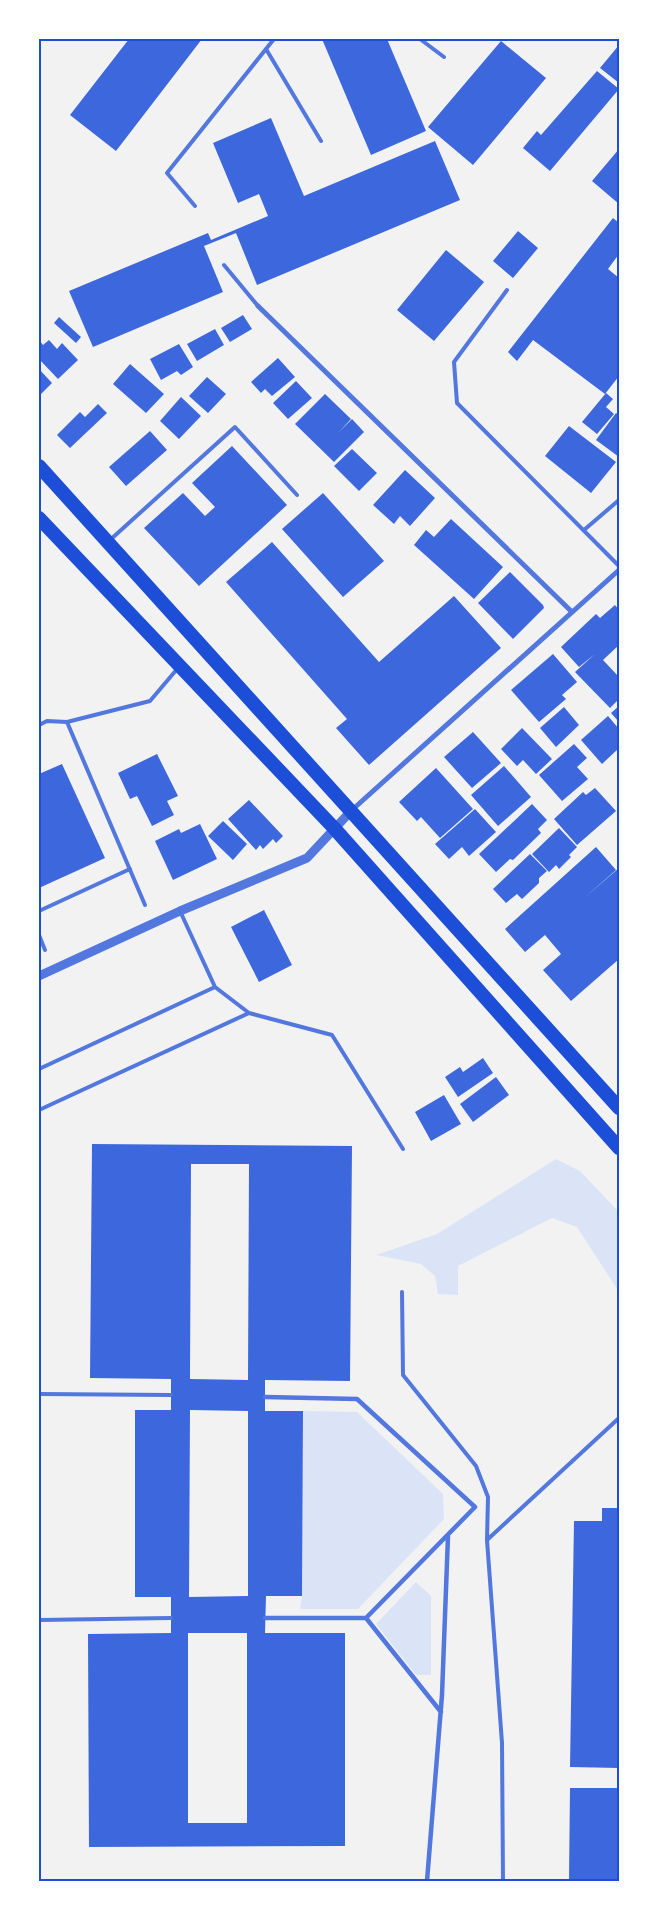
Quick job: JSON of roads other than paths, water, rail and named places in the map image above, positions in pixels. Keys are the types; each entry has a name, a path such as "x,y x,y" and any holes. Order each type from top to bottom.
{"highway":[{"path":"39,466 109,541 619,1108"},
{"path":"39,518 334,828 618,1143"}],"street":[{"path":"258,306 572,612"},
{"path":"39,976 180,911 306,858 352,810 619,570"},
{"path":"265,1397 357,1399 475,1507 366,1618 266,1618"},
{"path":"427,1881 441,1712 448,1536"},
{"path":"366,1618 441,1712"}],"lane":[{"path":"195,206 166,173 274,39"},
{"path":"420,39 444,57"},
{"path":"266,49 321,141"},
{"path":"224,265 258,306"},
{"path":"507,290 454,362 457,403 619,566"},
{"path":"109,541 235,427 298,495"},
{"path":"584,530 619,500"},
{"path":"39,725 47,722 67,722 150,701 179,667"},
{"path":"67,722 145,905"},
{"path":"39,911 130,869"},
{"path":"180,911 215,987 249,1013 332,1035 403,1149"},
{"path":"39,935 45,950"},
{"path":"39,1068 215,987"},
{"path":"39,1110 249,1013"},
{"path":"402,1292 403,1375 476,1466 488,1497 488,1540 502,1743 503,1881"},
{"path":"39,1394 171,1395"},
{"path":"488,1540 619,1418"},
{"path":"39,1620 172,1618"}]}
